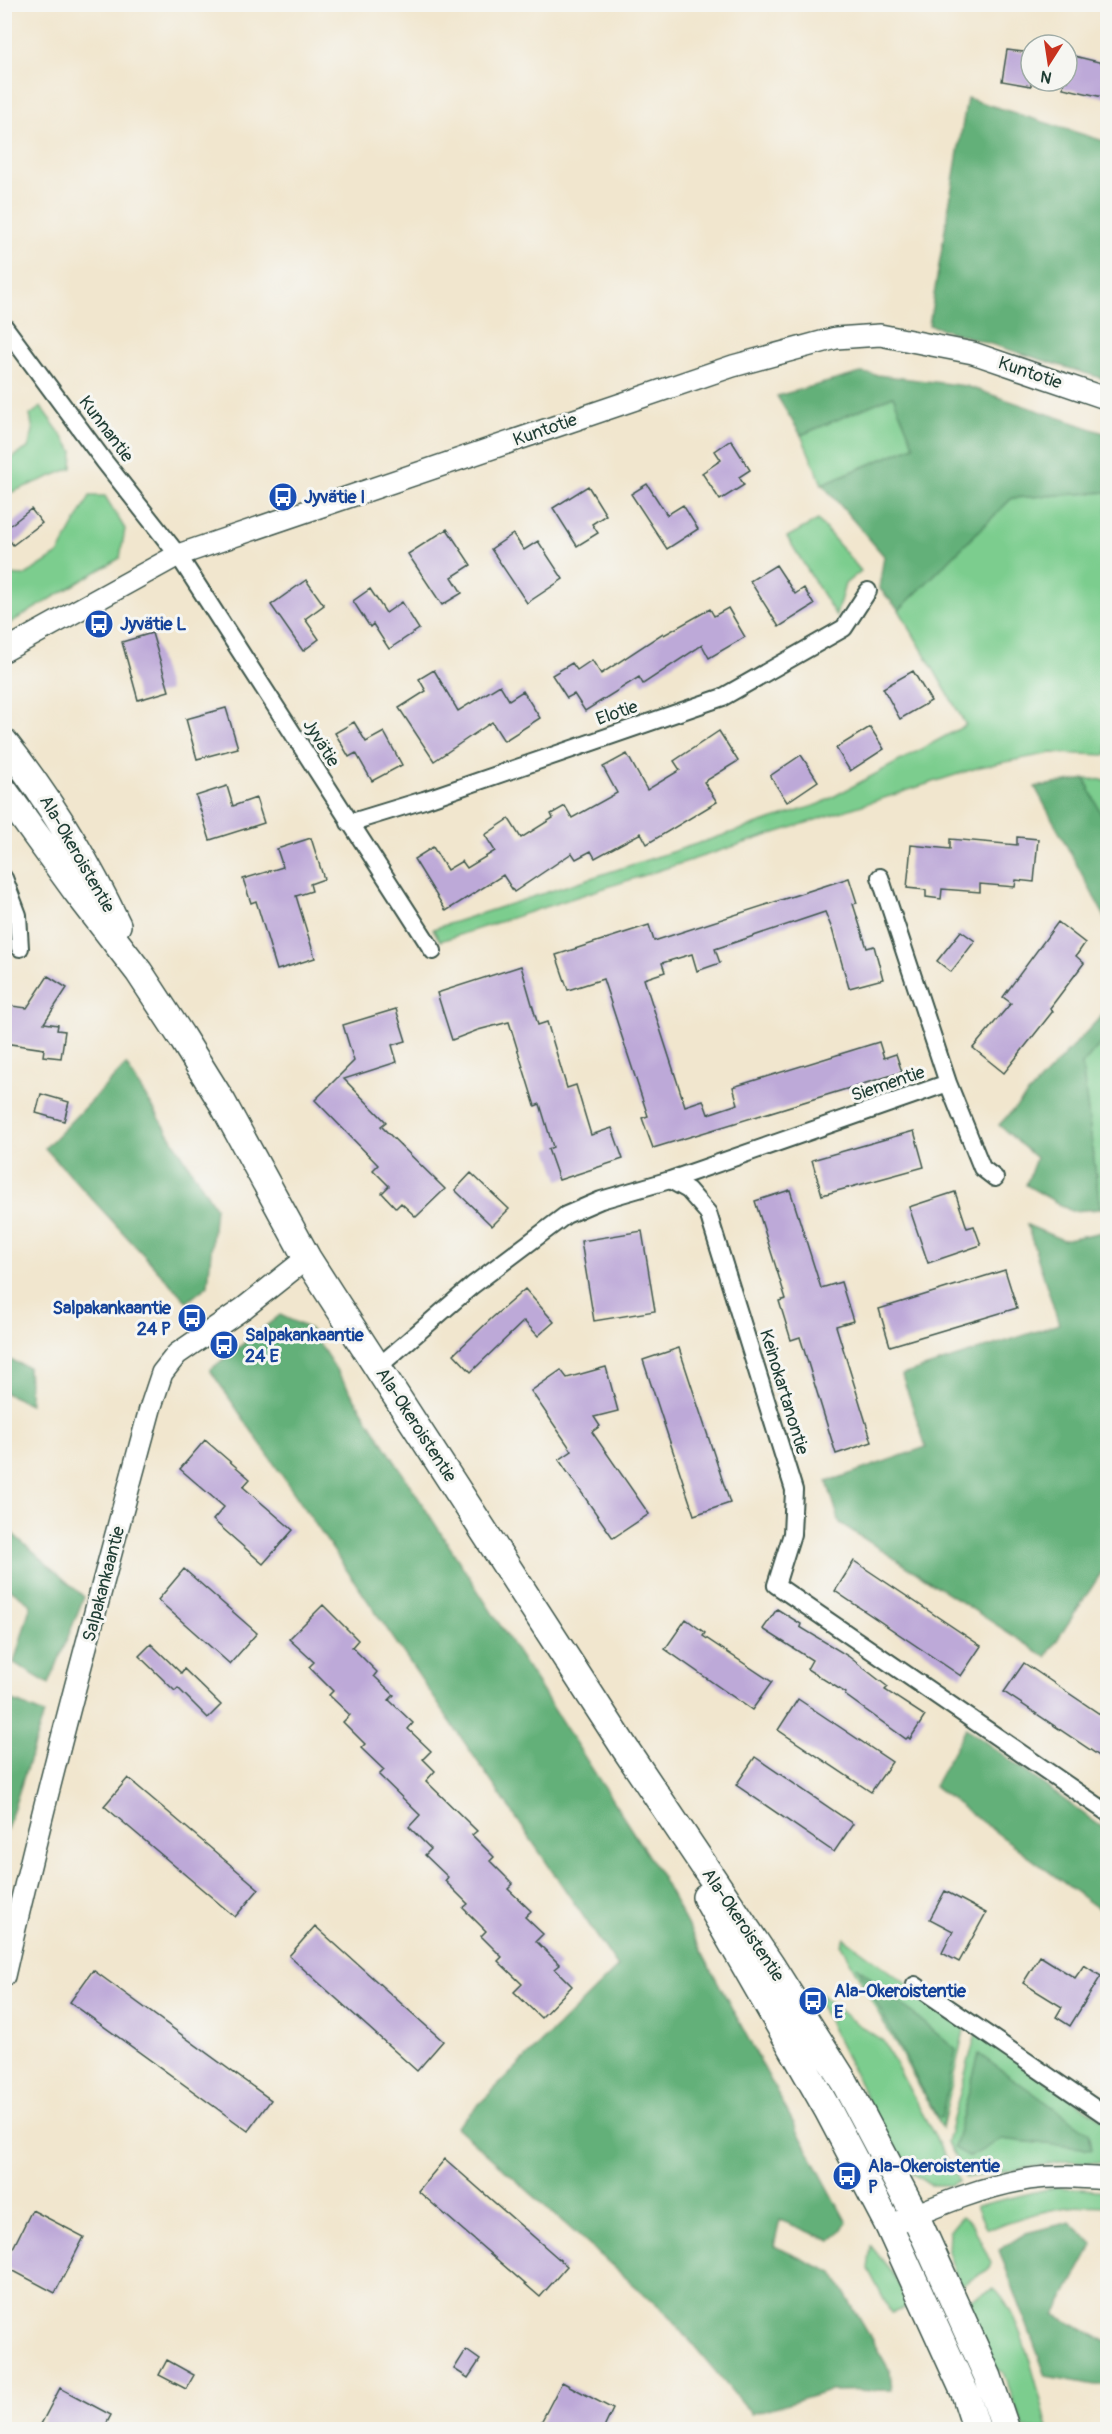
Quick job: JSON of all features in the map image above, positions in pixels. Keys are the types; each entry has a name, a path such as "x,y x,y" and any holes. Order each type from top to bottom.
{"main road":[{"name":"Ala-Okeroistentie","path":"4,742 31,776 95,880 139,972"},
{"name":"Ala-Okeroistentie","path":"4,791 139,972 222,1102 308,1258 626,1750 770,1964 845,2083 915,2215 988,2377 1006,2430"},
{"name":"Ala-Okeroistentie","path":"626,1750 749,1976 828,2110 889,2226 965,2393 977,2430"}],"street":[{"name":"Kunnantie","path":"4,326 104,461 178,555"},
{"name":"Kuntotie","path":"4,651 178,555 733,366 836,338 880,335 973,353 1107,399"},
{"name":"Jyvätie","path":"178,555 433,951"},
{"name":"Elotie","path":"349,823 424,800 723,697 844,628 868,591"},
{"name":"Siementie","path":"670,1180 948,1083 880,877"},
{"path":"4,878 18,915 20,948"},
{"path":"948,1083 982,1168 995,1178"},
{"path":"378,1367 473,1285 566,1215 601,1200 670,1180"},
{"name":"Keinokartanontie","path":"670,1180 688,1190 708,1213 794,1490 792,1534 776,1585 1107,1813"},
{"name":"Salpakankaantie","path":"4,1976 84,1659 150,1409 162,1373 177,1354 244,1308 308,1258"},
{"path":"915,1984 1107,2117"},
{"path":"889,2226 981,2191 1029,2179 1072,2176 1107,2179"}],"green space":[{"path":"967,98 1104,141 1108,149 1107,380 929,325"},
{"path":"861,373 966,386 1107,434 1107,492 1012,498 899,610 879,588 884,556 822,484 914,446 893,396 801,435 777,396"},
{"path":"893,395 914,446 822,484 801,435"},
{"path":"41,407 73,451 72,468 5,495 5,462 28,448 33,431 30,415"},
{"path":"1107,492 1107,755 1051,753 980,767 440,941 433,929 820,804 966,725 899,610 1012,498"},
{"path":"90,496 105,496 125,529 120,558 5,626 5,575 24,576 58,554"},
{"path":"818,520 861,571 845,584 836,616 787,537"},
{"path":"1085,779 1107,780 1107,827"},
{"path":"1085,779 1107,827 1107,921 1035,787"},
{"path":"1107,1010 1107,1036 1082,1065 1100,1209 1071,1211 1026,1185 1036,1158 999,1125"},
{"path":"1107,1036 1108,1204 1100,1209 1082,1065"},
{"path":"126,1065 215,1207 208,1285 187,1302 45,1148"},
{"path":"1027,1225 1063,1240 1108,1231 1107,1564 1046,1657 840,1523 827,1482 926,1447 902,1375 1059,1324"},
{"path":"280,1315 310,1329 661,1876 847,2223 832,2241 780,2220 774,2246 833,2273 890,2371 892,2390 830,2391 751,2414 670,2317 456,2127 618,1967 210,1370"},
{"path":"5,1358 28,1367 30,1404 5,1393"},
{"path":"5,1527 84,1597 49,1684 14,1663 31,1604 5,1585"},
{"path":"4,1697 44,1714 7,1829 4,1827"},
{"path":"966,1728 1107,1831 1107,1915 934,1786"},
{"path":"844,1938 965,2026 942,2128 841,1945"},
{"path":"857,1966 956,2050 941,2118 937,2117"},
{"path":"810,1985 850,2019 883,2041 959,2181 950,2185 930,2185 910,2172 891,2147"},
{"path":"976,2033 1107,2123 1107,2163 1067,2161 966,2178 947,2142","holes":["1089,2133 1092,2149 1002,2139"]},
{"path":"979,2054 1089,2133 1092,2149 1002,2139 970,2157 954,2148"},
{"path":"1056,2187 1107,2191 1107,2206 1092,2205 1049,2210 993,2228 986,2228 976,2206"},
{"path":"962,2216 973,2225 991,2263 989,2269 960,2286 948,2252 949,2232"},
{"path":"1070,2222 1093,2244 1055,2315 1107,2342 1107,2385 1046,2376 999,2250 1026,2233"},
{"path":"871,2246 894,2275 912,2306 891,2313 868,2269"},
{"path":"994,2289 1012,2315 1028,2354 1048,2429 1024,2429 1003,2372 995,2368 969,2305 969,2300"}],"building":[{"path":"1007,50 1019,52 1019,84 1002,81"},
{"path":"1079,57 1107,64 1107,98 1079,92"},
{"path":"731,440 750,470 739,477 744,485 720,500 702,473 721,460 715,451"},
{"path":"647,484 667,515 683,505 698,529 667,549 631,494"},
{"path":"588,486 606,515 592,524 598,533 577,546 553,508"},
{"path":"31,509 42,523 13,545 4,530"},
{"path":"447,529 471,565 452,577 462,593 442,605 408,554"},
{"path":"513,534 524,550 538,541 563,579 527,603 491,549"},
{"path":"776,565 795,594 804,588 814,605 779,627 750,581"},
{"path":"306,580 324,605 305,619 319,639 303,651 271,605"},
{"path":"370,589 386,613 402,602 419,629 389,649 373,624 370,627 353,601"},
{"path":"728,608 745,637 709,658 702,645 643,684 639,677 585,711 574,694 567,698 552,675 572,663 577,670 592,660 601,674 663,633 664,635 710,609 714,616"},
{"path":"152,633 169,691 138,700 122,642"},
{"path":"434,670 458,711 500,685 509,700 523,691 540,718 504,741 492,722 434,761 399,708 426,691 419,679"},
{"path":"913,671 931,701 900,719 883,688"},
{"path":"226,708 238,748 197,759 186,719"},
{"path":"354,722 366,742 384,732 402,765 372,781 356,753 349,757 335,733"},
{"path":"870,727 884,749 850,771 836,748"},
{"path":"719,731 738,761 704,782 717,802 647,844 641,833 595,858 591,851 576,859 572,853 514,892 503,875 446,911 414,859 433,847 447,870 462,861 467,868 495,851 485,835 509,819 521,838 553,818 551,814 565,806 572,818 617,793 603,767 627,754 647,790 680,770 674,761"},
{"path":"801,755 818,781 787,802 770,776"},
{"path":"227,786 233,806 256,798 264,823 210,840 196,796"},
{"path":"1017,837 1038,839 1034,882 1016,880 1015,887 980,884 980,892 942,889 941,899 926,897 926,890 907,888 911,845 950,849 950,839 1017,845"},
{"path":"311,838 324,879 310,884 312,891 296,896 315,958 277,970 256,901 251,903 243,879 283,867 277,849"},
{"path":"849,878 857,903 853,904 867,948 874,946 883,979 849,988 825,912 715,949 720,963 697,971 692,954 662,963 665,972 644,979 685,1106 703,1100 708,1114 738,1104 733,1087 879,1042 884,1058 896,1054 902,1072 653,1148 642,1118 648,1116 603,979 568,990 556,955 649,925 654,941"},
{"path":"1058,922 1085,943 1076,956 1084,963 1050,1008 1053,1011 1004,1073 973,1048 1011,1003 1003,997"},
{"path":"961,931 975,941 951,972 937,961"},
{"path":"521,966 538,1025 547,1022 567,1088 576,1085 591,1135 612,1128 623,1159 559,1180 548,1149 553,1147 540,1104 535,1106 509,1022 452,1040 437,993"},
{"path":"48,976 67,988 44,1023 58,1025 57,1030 65,1031 61,1058 43,1056 44,1049 4,1043 4,1005 27,1008"},
{"path":"396,1009 406,1041 392,1045 397,1062 344,1079 386,1122 381,1126 445,1189 416,1217 401,1203 396,1208 382,1193 389,1186 373,1170 378,1165 315,1100 354,1061 343,1025"},
{"path":"41,1094 69,1102 64,1121 36,1113"},
{"path":"914,1131 924,1167 822,1195 812,1160"},
{"path":"471,1173 509,1209 492,1226 455,1190"},
{"path":"790,1190 821,1288 841,1282 853,1321 836,1326 872,1442 836,1454 800,1337 791,1340 779,1301 786,1299 755,1201"},
{"path":"955,1192 967,1228 974,1226 981,1245 928,1263 909,1207"},
{"path":"642,1231 655,1311 594,1321 581,1241"},
{"path":"1005,1270 1017,1308 890,1346 879,1309"},
{"path":"525,1289 554,1322 538,1336 524,1321 471,1372 454,1354"},
{"path":"679,1348 730,1503 694,1515 643,1360"},
{"path":"606,1367 618,1411 594,1417 600,1426 592,1432 649,1514 613,1538 559,1460 572,1451 531,1391 561,1370 567,1378"},
{"path":"205,1440 250,1479 243,1487 293,1530 263,1564 213,1520 224,1507 180,1469"},
{"path":"854,1561 981,1646 961,1676 835,1591"},
{"path":"184,1569 257,1633 230,1664 158,1600"},
{"path":"323,1605 358,1640 352,1647 377,1672 374,1676 394,1695 389,1700 413,1723 408,1729 431,1751 423,1759 435,1771 426,1781 477,1831 472,1835 494,1857 490,1861 513,1884 508,1889 531,1911 525,1917 543,1934 536,1941 560,1965 555,1969 572,1986 541,2018 514,1992 522,1984 498,1961 502,1957 481,1936 486,1931 463,1908 468,1904 445,1881 448,1877 425,1855 431,1849 409,1827 420,1815 379,1775 384,1770 361,1748 365,1744 343,1722 350,1715 329,1695 333,1691 309,1667 314,1662 289,1639"},
{"path":"777,1609 801,1624 800,1627 848,1656 888,1687 885,1690 925,1716 910,1739 908,1737 906,1739 845,1695 846,1693 807,1669 812,1660 763,1629"},
{"path":"686,1619 705,1633 703,1636 772,1682 752,1710 665,1649"},
{"path":"151,1644 181,1673 184,1669 221,1705 208,1718 178,1688 175,1691 139,1656"},
{"path":"1024,1663 1107,1719 1107,1761 1004,1692"},
{"path":"798,1699 892,1762 871,1792 778,1730"},
{"path":"755,1757 853,1824 834,1852 736,1785"},
{"path":"128,1778 259,1889 235,1917 104,1806"},
{"path":"945,1891 986,1913 959,1962 942,1953 953,1931 930,1919"},
{"path":"315,1926 443,2041 417,2071 289,1956"},
{"path":"1040,1956 1075,1978 1084,1965 1101,1976 1070,2026 1056,2017 1062,2007 1023,1983"},
{"path":"93,1970 271,2100 248,2131 70,2002"},
{"path":"445,2159 567,2266 540,2297 418,2191"},
{"path":"32,2210 84,2237 55,2293 4,2266"},
{"path":"466,2350 480,2360 468,2378 454,2369"},
{"path":"167,2360 194,2375 186,2389 159,2375"},
{"path":"562,2382 613,2409 603,2430 537,2430"},
{"path":"60,2388 111,2415 103,2430 38,2430"}],"place":[{"name":"Jyvätie I","path":"283,497"},
{"name":"Jyvätie L","path":"99,624"},
{"name":"Salpakankaantie 24 P","path":"192,1318"},
{"name":"Salpakankaantie 24 E","path":"224,1345"},
{"name":"Ala-Okeroistentie E","path":"813,2001"},
{"name":"Ala-Okeroistentie P","path":"847,2176"}]}
